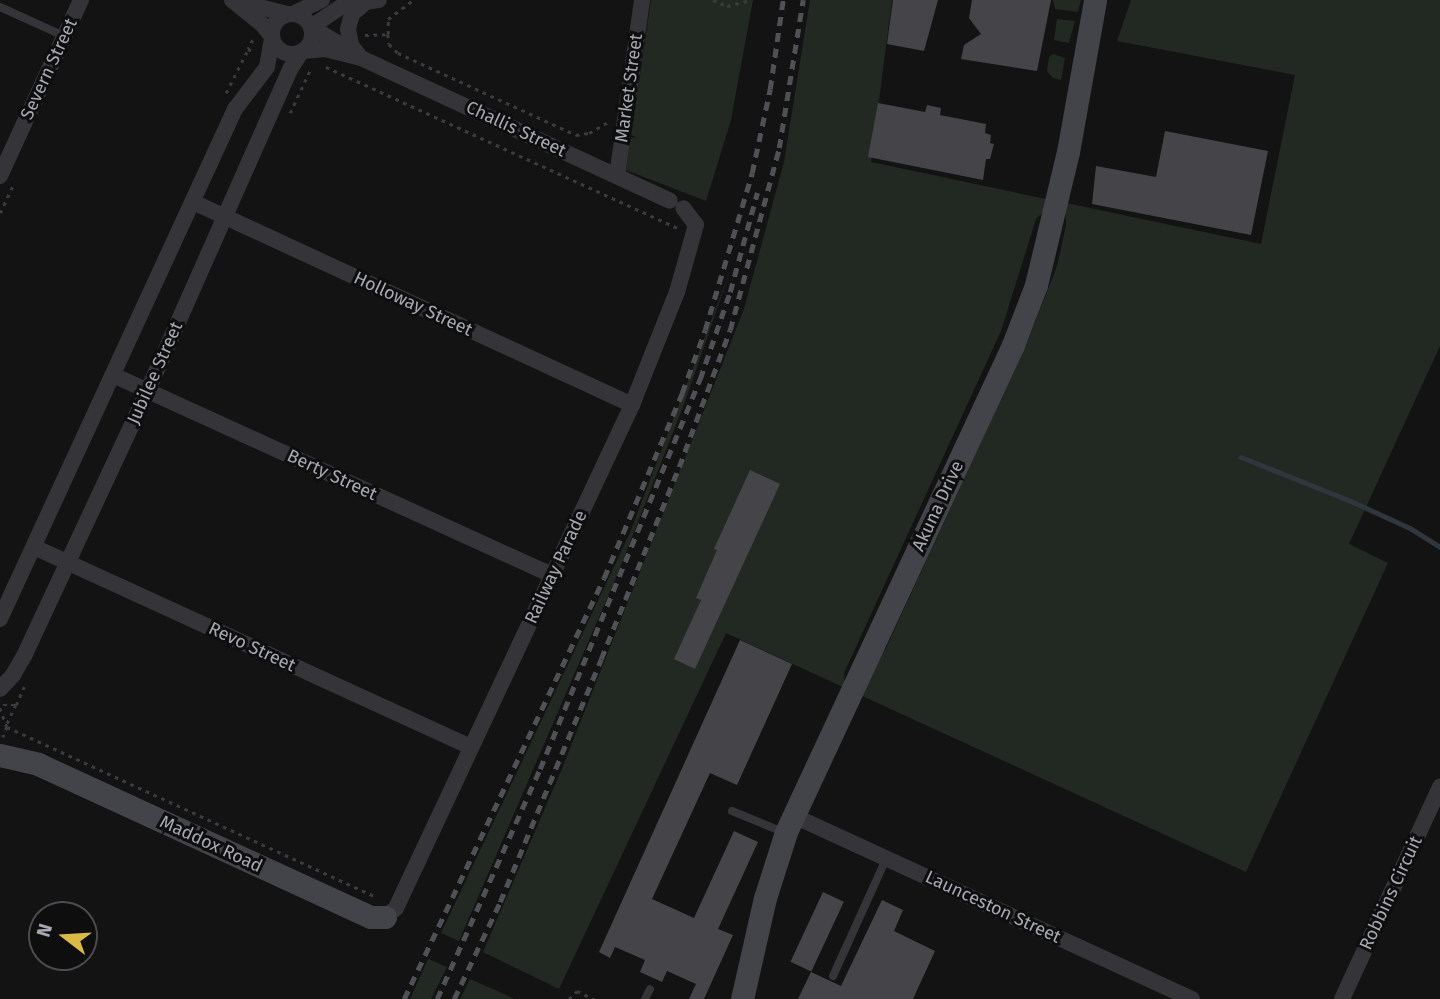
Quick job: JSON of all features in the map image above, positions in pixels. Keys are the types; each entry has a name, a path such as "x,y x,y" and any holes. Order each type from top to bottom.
{"street":[{"name":"Severn Street","path":"0,176 81,0"},
{"path":"233,0 305,18 311,27 309,57 282,52 262,24 233,0"},
{"path":"272,38 275,23 322,0"},
{"name":"Market Street","path":"617,176 642,0"},
{"name":"Akuna Drive","path":"742,999 765,898 790,824 1013,345 1036,285 1068,152 1095,0"},
{"path":"311,27 339,7 373,1"},
{"path":"361,58 351,45 348,29 352,14 373,1"},
{"name":"Challis Street","path":"311,27 334,38 361,58"},
{"name":"Jubilee Street","path":"0,619 238,104 267,67 272,38"},
{"name":"Challis Street","path":"309,57 325,49 361,58 677,205"},
{"name":"Jubilee Street","path":"0,689 19,667 148,390 291,68 309,57"},
{"name":"Holloway Street","path":"193,202 632,405"},
{"name":"Railway Parade","path":"383,908 396,908 632,405 677,292 696,225 691,214 677,205"},
{"name":"Berty Street","path":"113,375 551,575"},
{"name":"Revo Street","path":"34,547 471,747"},
{"name":"Maddox Road","path":"3,737 38,764 371,917 383,908"},
{"name":"Robbins Circuit","path":"1342,999 1440,787"},
{"name":"Launceston Street","path":"790,824 886,859 1186,998"}],"lane":[{"path":"0,7 64,36"},
{"path":"732,811 790,824"},
{"path":"832,976 886,859"},
{"path":"645,999 650,989"}],"path":[{"path":"413,0 388,19 389,44 398,53 576,135 589,133 608,122 613,115"},
{"path":"713,0 717,4 732,6 751,0"},
{"path":"348,29 366,36 388,34"},
{"path":"289,115 309,57 682,230 677,205"},
{"path":"3,737 27,680"},
{"path":"3,737 0,707 16,705"},
{"path":"3,737 383,908"},
{"path":"569,999 577,991 594,999"}],"shaded area":[{"path":"651,0 753,0 731,120 706,201 626,170"},
{"path":"810,0 892,0 871,162 1046,199 1043,212 1036,219 1001,331 844,673 845,688 726,633 559,989 483,952 561,771 744,309 784,162"},
{"path":"1053,0 1081,0 1078,12 1055,9"},
{"path":"1131,0 1440,0 1440,346 1349,544 1388,563 1246,872 858,694 887,646 1031,333 1057,266 1066,225 1066,203 1261,244 1295,75 1117,41"},
{"path":"1057,19 1075,21 1069,43 1054,40"},
{"path":"1053,54 1065,58 1061,80 1053,78 1047,71 1049,57"},
{"path":"730,271 686,399 618,573 459,941 441,933 629,535"},
{"path":"428,959 447,967 431,999 410,999"},
{"path":"470,979 502,993 514,999 460,999"}],"building":[{"path":"893,0 938,0 924,51 887,44"},
{"path":"972,0 1051,0 1037,71 961,59 964,45 981,34 969,18"},
{"path":"878,103 925,112 927,105 941,108 940,115 986,124 985,133 991,135 990,143 994,144 990,159 986,159 983,180 868,157"},
{"path":"1165,131 1268,151 1251,235 1092,204 1096,166 1156,177"},
{"path":"750,470 780,484 695,669 674,659 701,600 696,598 717,550 714,549"},
{"path":"740,640 792,664 737,785 710,773 652,899 694,918 734,831 758,842 718,929 733,935 704,999 689,999 696,984 667,971 662,982 640,972 645,960 615,947 610,958 599,952"},
{"path":"823,892 844,902 811,972 790,962"},
{"path":"882,900 903,910 894,931 935,951 913,999 798,999 811,972 841,986"}],"waterway":[{"path":"1241,457 1351,501 1410,528 1440,547"}],"railway":[{"path":"404,999 604,578 682,393 705,330 752,173 770,89 783,0"},
{"path":"454,999 500,902 601,659 679,467 730,330 779,148 803,0"},
{"path":"437,999 540,769 700,379 730,292 757,193"}]}
